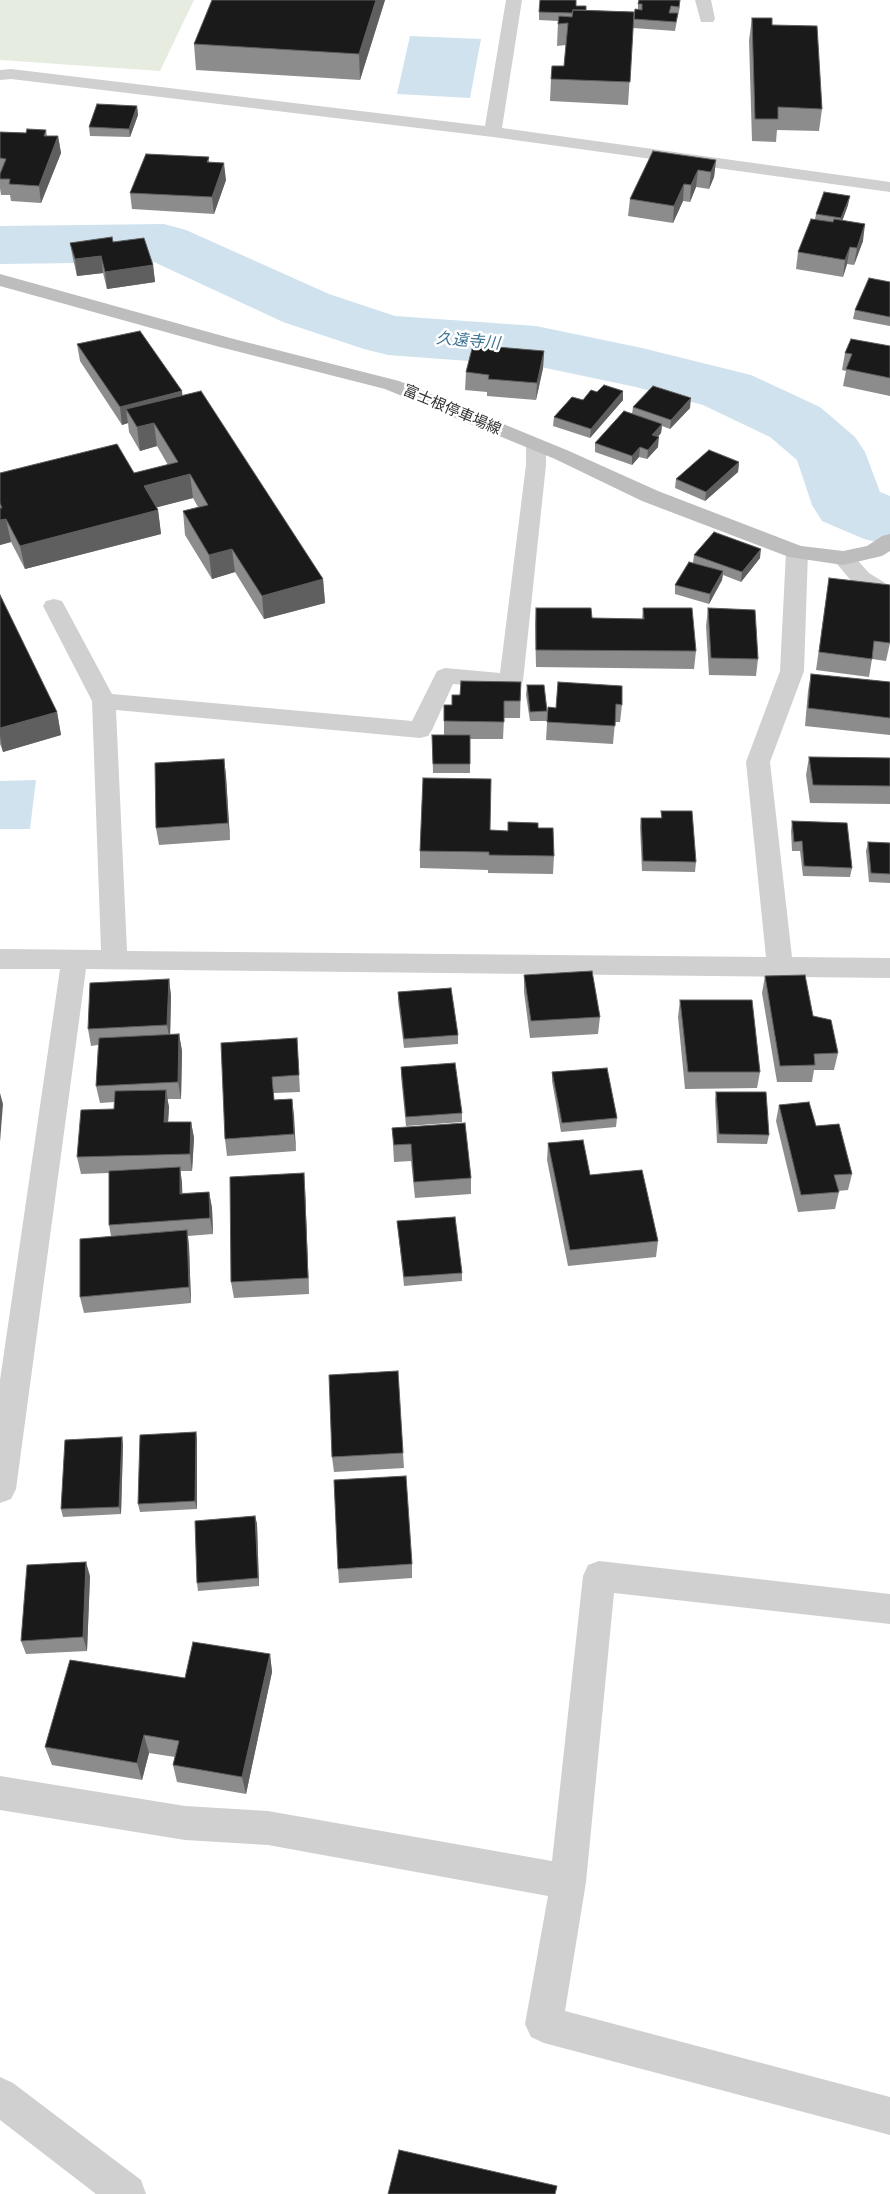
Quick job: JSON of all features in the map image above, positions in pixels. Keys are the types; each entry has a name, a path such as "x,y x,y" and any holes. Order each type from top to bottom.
{"main road":[{"name":"富士根停車場線","path":"0,280 223,342 392,385 650,496 797,552 843,558 882,546"}],"street":[{"path":"493,132 514,0"},
{"path":"703,0 707,19"},
{"path":"0,75 493,132 890,186"},
{"path":"104,701 420,730 445,676 511,681 536,465 536,446"},
{"path":"780,967 758,762 792,671 797,552"},
{"path":"843,558 861,578 890,596"},
{"path":"54,606 104,701 114,960"},
{"path":"0,959 890,968"},
{"path":"0,1489 74,961"},
{"path":"890,1609 599,1576 568,1882 544,2024 890,2116"},
{"path":"0,1793 185,1823 268,1828 568,1882"},
{"path":"0,2096 127,2194"}],"shaded area":[{"path":"0,0 194,0 160,71 0,60"}],"water":[{"path":"410,36 481,39 470,98 397,94"},
{"path":"36,780 30,829 0,829 0,781"}],"building":[{"path":"212,0 376,0 359,54 194,44"},
{"path":"540,0 576,0 576,6 586,6 586,10 573,10 572,13 539,12"},
{"path":"639,0 680,0 679,7 671,6 669,13 678,13 676,22 634,19 635,9 642,10 642,4 638,4"},
{"path":"573,10 634,12 630,82 551,79 552,66 564,66 568,23 558,24 559,16 572,17"},
{"path":"752,18 772,18 772,25 817,26 822,109 778,107 778,119 755,119"},
{"path":"97,104 137,106 129,129 89,127"},
{"path":"27,129 46,130 44,136 58,136 39,186 9,184 10,179 0,179 6,159 0,158 0,132 26,133"},
{"path":"653,151 716,160 711,172 698,170 691,185 684,184 674,206 630,199"},
{"path":"146,154 209,157 207,162 224,163 212,197 130,193"},
{"path":"824,192 850,196 841,218 816,214"},
{"path":"811,219 833,222 834,219 865,224 857,248 850,247 845,260 798,252"},
{"path":"112,237 113,242 144,238 153,265 105,272 101,256 75,259 70,243"},
{"path":"869,278 890,282 890,317 855,310"},
{"path":"140,331 182,391 120,407 77,344"},
{"path":"851,339 890,346 890,378 846,369 852,354 845,353"},
{"path":"473,345 544,351 537,383 488,379 489,375 466,372"},
{"path":"604,385 623,391 591,429 554,417 572,397 583,400 591,390 597,392"},
{"path":"653,386 691,398 671,420 633,407"},
{"path":"201,391 323,579 262,596 232,549 209,555 183,511 208,505 190,474 144,486 158,510 20,546 6,519 0,520 0,508 2,508 0,503 0,473 117,444 134,473 178,462 154,423 137,427 126,409"},
{"path":"624,411 662,424 652,435 659,437 648,450 640,447 632,456 595,443"},
{"path":"709,450 739,462 706,492 676,479"},
{"path":"714,532 761,549 742,572 694,555"},
{"path":"689,562 723,571 710,594 675,585"},
{"path":"829,578 890,585 890,643 874,641 872,659 819,652"},
{"path":"0,595 57,712 0,728"},
{"path":"536,608 591,608 592,618 644,619 643,608 692,608 696,651 536,650"},
{"path":"708,608 755,610 758,659 711,658"},
{"path":"811,674 890,682 890,718 808,708"},
{"path":"461,681 521,682 520,701 504,701 504,722 444,721 444,705 452,705 452,695 460,695"},
{"path":"558,682 622,686 622,705 616,704 615,726 547,722 548,707 556,708"},
{"path":"527,685 544,685 547,711 530,712"},
{"path":"432,735 470,735 470,764 433,764"},
{"path":"809,757 890,758 890,786 813,785"},
{"path":"224,759 228,823 156,828 155,763"},
{"path":"423,778 491,779 490,830 508,831 508,822 538,823 538,828 553,828 554,856 489,855 489,852 420,851"},
{"path":"661,811 692,811 696,862 643,861 641,818 662,818"},
{"path":"792,821 847,823 852,868 804,866 802,841 794,842"},
{"path":"868,842 890,843 890,874 871,873"},
{"path":"592,971 600,1017 531,1021 524,975"},
{"path":"805,975 813,1016 831,1020 838,1053 814,1054 815,1065 780,1066 765,976"},
{"path":"169,979 167,1025 88,1029 90,983"},
{"path":"451,988 458,1035 404,1039 398,992"},
{"path":"680,1000 752,1000 760,1072 688,1072"},
{"path":"179,1034 178,1082 96,1086 99,1038"},
{"path":"297,1038 299,1075 272,1077 274,1100 292,1099 294,1134 225,1139 221,1043"},
{"path":"455,1063 462,1113 406,1117 401,1067"},
{"path":"607,1068 617,1118 562,1123 552,1072"},
{"path":"166,1090 164,1122 191,1122 190,1154 77,1157 81,1110 114,1109 115,1091"},
{"path":"716,1092 766,1092 769,1135 719,1134"},
{"path":"809,1102 816,1126 839,1124 852,1174 834,1175 839,1192 801,1195 779,1105"},
{"path":"465,1123 471,1178 414,1182 411,1144 394,1145 392,1128"},
{"path":"583,1140 590,1175 642,1170 658,1241 570,1250 548,1143"},
{"path":"180,1167 180,1194 209,1192 210,1218 109,1225 109,1171"},
{"path":"304,1173 308,1278 231,1282 230,1177"},
{"path":"455,1217 462,1273 404,1277 397,1221"},
{"path":"187,1230 189,1287 80,1297 80,1239"},
{"path":"398,1371 403,1453 332,1457 329,1375"},
{"path":"196,1432 195,1501 138,1504 140,1435"},
{"path":"122,1437 119,1507 61,1509 65,1440"},
{"path":"406,1476 412,1564 338,1569 334,1480"},
{"path":"255,1516 258,1578 197,1583 195,1521"},
{"path":"86,1562 83,1637 21,1641 27,1565"},
{"path":"193,1642 270,1654 242,1777 173,1765 179,1741 144,1735 137,1763 45,1747 70,1660 185,1678"},
{"path":"399,2150 557,2186 555,2194 388,2194"}],"waterway":[{"name":"久遠寺川","path":"0,245 164,243 306,308 388,335 536,346 642,368 727,390 795,422 830,452 848,505 890,523"}]}
